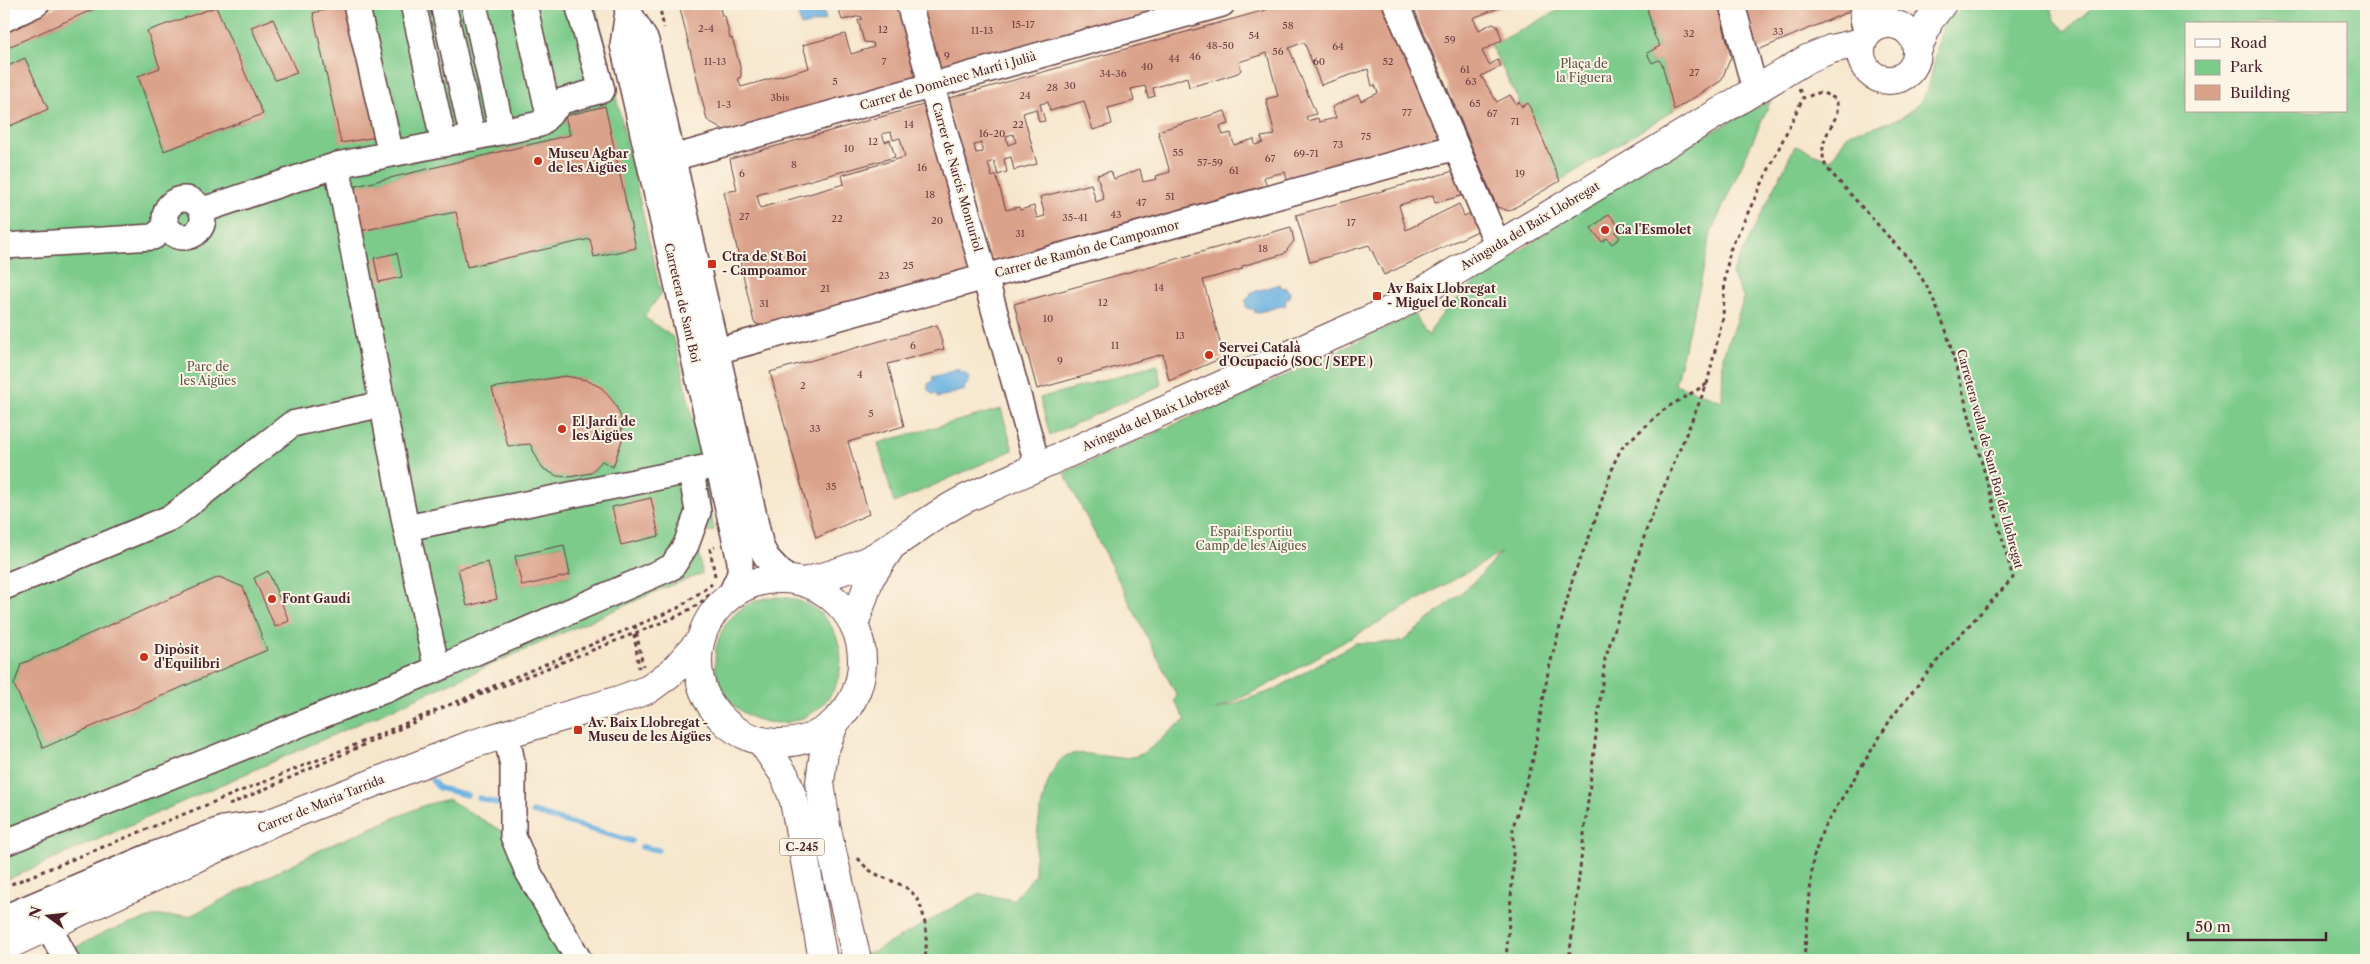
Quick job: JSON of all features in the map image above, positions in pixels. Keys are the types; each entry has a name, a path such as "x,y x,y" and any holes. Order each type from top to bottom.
{"main road":[{"name":"Avinguda del Baix Llobregat","path":"794,580 824,577 858,565 894,544 951,506 1393,309 1798,64 1926,4"},
{"path":"1798,64 1837,62 1869,72 1884,80 1901,78 1914,66 1918,49 1929,21 1942,4"},
{"path":"1869,72 1861,58 1879,26 1910,32 1918,49"},
{"name":"Avinguda del Baix Llobregat","path":"854,625 870,578 894,544"},
{"path":"644,675 672,672 700,641 724,591 757,581 794,580 829,595 843,608 854,625 862,655 860,676 849,706 835,722 821,732 796,742 762,741 735,730 720,718 708,702 698,673 700,641"},
{"path":"644,675 677,691 708,702"},
{"name":"Carrer de Maria Tarrida","path":"4,947 273,822 473,744 622,699 644,675"},
{"name":"C-245","path":"835,722 824,752 820,782 826,826 857,960"},
{"name":"C-245","path":"762,741 785,776 794,801 823,960"}],"street":[{"path":"4,18 36,4"},
{"path":"356,4 391,154"},
{"path":"413,4 444,144"},
{"path":"443,4 472,138"},
{"path":"474,4 502,132"},
{"path":"524,4 549,115"},
{"path":"4,246 153,237 167,227 177,236 187,237 193,235 203,224 203,210 336,165 540,124 562,101 602,90 578,4"},
{"name":"Carrer de Narcís Monturiol","path":"909,4 1038,467"},
{"name":"Carrer de Domènec Martí i Julià","path":"673,158 1222,4"},
{"path":"1396,4 1498,246"},
{"path":"1732,4 1755,90"},
{"path":"1864,4 1863,19 1879,26"},
{"name":"Carretera de Sant Boi","path":"627,7 646,41 762,547 767,558 794,580"},
{"name":"Carretera de Sant Boi","path":"627,7 623,45 741,567 724,591"},
{"name":"Carrer de Ramón de Campoamor","path":"717,351 1456,147"},
{"path":"336,165 406,528 437,669"},
{"path":"4,587 172,517 292,424 383,404"},
{"path":"406,528 719,465"},
{"path":"4,843 437,669 672,567 686,546 698,512 691,471"},
{"path":"506,734 513,766 513,836 527,870 579,960"},
{"path":"4,918 153,855 223,829 273,822"},
{"path":"48,926 66,960"}],"path":[{"path":"1569,960 1605,659 1648,525 1707,384 1722,317 1725,278 1730,250 1804,98 1798,64"},
{"name":"Carretera vella de Sant Boi de Llobregat","path":"1804,98 1821,92 1836,99 1838,106 1836,117 1823,140 1821,154 1826,167 1914,265 1931,294 1946,330 2013,578 1946,650 1892,717 1823,829 1812,859 1804,960"},
{"path":"1506,960 1513,872 1513,827 1532,764 1548,672 1574,574 1590,535 1615,461 1622,447 1666,408 1707,384"},
{"path":"4,888 449,706 678,608 708,587 715,577 710,548 717,547"},
{"path":"226,807 427,718 449,706 465,702 636,634 691,609 724,591"},
{"path":"635,625 644,675"},
{"path":"853,852 869,872 904,886 917,897 926,940 925,960"}],"green space":[{"name":"Parc de les Aigües","path":"105,4 348,4 595,4 661,294 644,317 674,338 704,468 714,531 696,534 702,574 671,585 4,881 4,111 11,126 48,109 25,58 4,68 4,49","holes":["348,4 341,142 313,13","216,8 263,114 164,151 138,76 160,68 148,31","273,19 296,73 275,80 251,27","604,106 636,248 595,257 590,239 467,267 456,212 355,232 348,188 570,135 565,116","564,376 586,380 621,417 622,440 613,467 602,461 591,473 570,477 557,476 542,468 530,444 508,446 493,388","650,498 659,536 621,544 613,507","563,545 570,575 522,586 515,556","488,562 497,599 467,606 458,570","219,577 243,587 267,650 43,748 15,685 21,664"]},
{"name":"Plaça de la Figuera","path":"1570,4 1646,4 1654,35 1660,46 1647,53 1652,63 1659,60 1662,64 1674,110 1560,181 1527,104 1522,107 1491,46"},
{"name":"Espai Esportiu Camp de les Aigües","path":"1966,4 2050,4 2055,20 2065,31 2096,4 2366,4 2366,960 847,960 875,951 972,897 982,894 1013,900 1035,875 1038,827 1046,787 1061,759 1080,753 1121,758 1136,756 1150,749 1173,728 1186,720 1174,701 1177,696 1064,473 1301,369 1414,314 1429,337 1431,329 1445,311 1480,278 1625,179 1771,100 1711,233 1699,290 1675,384 1722,401 1723,355 1744,299 1732,274 1795,146 1831,160 1849,133 1902,117 1915,108 1928,90 1943,24","holes":["1501,553 1473,583 1402,642 1355,643 1274,690 1215,710 1266,686"]},
{"path":"1157,365 1161,385 1050,435 1040,398"},
{"path":"1001,409 1013,450 894,503 878,443"},
{"path":"778,597 802,602 822,616 836,636 841,660 836,684 822,704 802,718 778,723 754,718 734,704 720,684 715,660 720,636 734,616 754,602"},
{"path":"448,799 508,835 586,948 597,960 51,960 107,931 156,916 190,916 326,847 425,805"}],"water":[{"path":"822,4 826,20 801,26 797,11"},
{"path":"1280,284 1281,287 1286,288 1290,292 1289,298 1285,302 1286,305 1255,313 1255,310 1247,308 1245,301 1251,296 1250,293"},
{"path":"959,369 960,373 965,373 969,378 969,383 964,387 965,390 937,398 937,394 932,394 928,390 928,384 933,380 932,377"}],"building":[{"path":"63,4 105,4 4,49 4,30"},
{"path":"348,4 377,137 341,143 313,13"},
{"path":"679,4 719,4 722,16 725,16 730,39 732,38 736,51 741,71 741,77 738,78 741,87 809,68 803,45 845,34 851,54 874,47 873,43 864,42 858,20 862,19 861,16 842,20 837,4 899,4 917,69 911,81 728,132 707,120"},
{"path":"919,4 1182,4 939,73"},
{"path":"1287,4 1388,4 1440,138 1289,185 1285,172 1264,177 1268,191 1003,264 990,257 946,99","holes":["1304,42 1321,85 1368,69 1372,86 1375,85 1378,93 1361,101 1358,95 1332,107 1336,118 1319,122 1318,118 1307,121 1306,117 1316,114 1289,48","1267,53 1278,96 1266,99 1275,135 1261,137 1263,143 1255,145 1254,139 1234,145 1231,133 1223,135 1220,126 1229,124 1225,111 1158,131 1170,172 1156,176 1157,179 1143,182 1140,169 1114,179 1111,171 1097,175 1104,199 1096,202 1091,184 1040,197 1045,216 1037,218 1034,206 1020,210 1019,207 1006,210 996,175 992,177 988,163 994,161 998,175 1007,172 1004,159 1011,157 1014,170 1037,164 1023,113 1036,109 1039,122 1045,121 1040,104 1048,102 1050,111 1084,101 1093,130 1112,124 1108,108 1134,101 1131,89 1145,86 1148,98 1155,96 1153,88 1187,77 1189,87 1238,73 1241,70 1239,62","1013,134 1016,142 1008,145 1006,136","981,143 983,152 976,153 974,145"]},
{"path":"1412,4 1509,4 1473,18 1479,30 1493,23 1497,25 1502,40 1482,51 1489,65 1498,60 1501,66 1481,76 1497,102 1510,95 1516,104 1519,102 1522,107 1528,103 1560,181 1509,211 1497,207"},
{"path":"1646,4 1718,4 1731,57 1721,81 1674,110 1662,64 1659,60 1652,63 1647,53 1660,46 1654,35"},
{"path":"1746,4 1851,4 1848,12 1758,50"},
{"path":"216,7 263,114 164,151 138,76 160,68 147,31"},
{"path":"273,19 297,73 275,80 251,27"},
{"path":"25,58 48,109 10,126 4,111 4,68"},
{"path":"927,104 974,272 767,330 754,322 724,192 737,190 730,159","holes":["891,132 893,140 900,138 905,157 842,175 844,184 760,208 757,195 895,157 890,140 885,142 882,134"]},
{"name":"Museu Agbar de les Aigües","path":"605,106 636,248 594,257 590,239 467,267 456,212 355,232 348,188 570,135 565,116"},
{"path":"1457,170 1468,194 1435,203 1433,195 1399,205 1406,230 1459,204 1464,216 1475,211 1482,229 1384,275 1369,245 1310,262 1296,215"},
{"name":"Ca l'Esmolet","path":"1609,214 1620,228 1615,232 1620,238 1612,244 1607,238 1602,242 1591,228"},
{"path":"1291,227 1294,241 1284,254 1203,280 1224,357 1169,381 1163,354 1037,389 1014,304"},
{"path":"397,253 402,277 379,282 374,258"},
{"path":"937,325 944,349 888,364 904,426 848,442 869,514 816,538 770,372"},
{"name":"El Jardí de les Aigües","path":"565,376 586,380 602,388 615,404 621,417 622,440 613,467 602,461 591,473 570,477 557,476 542,468 530,444 508,446 492,388"},
{"path":"651,498 659,536 621,545 612,507"},
{"path":"564,545 570,575 522,586 515,556"},
{"path":"488,562 497,599 467,606 458,569"},
{"name":"Font Gaudí","path":"268,571 289,621 275,627 254,578"},
{"name":"Dipòsit d'Equilibri","path":"219,577 243,587 267,650 43,748 14,685 21,664"}],"waterway":[{"path":"432,780 439,788 467,795"},
{"path":"479,798 504,805"},
{"path":"533,812 631,841"},
{"path":"642,847 658,850"}],"tram line":[{"path":"4,6 9,4"}],"place":[{"name":"Museu Agbar de les Aigües","path":"538,161"},
{"name":"Ca l'Esmolet","path":"1605,230"},
{"name":"Ctra de St Boi - Campoamor","path":"712,264"},
{"name":"Av Baix Llobregat - Miguel de Roncali","path":"1377,296"},
{"name":"Servei Català d'Ocupació (SOC / SEPE )","path":"1209,355"},
{"name":"El Jardí de les Aigües","path":"562,429"},
{"name":"Font Gaudí","path":"272,599"},
{"name":"Dipòsit d'Equilibri","path":"144,657"},
{"name":"Av. Baix Llobregat - Museu de les Aigües","path":"578,730"}]}
